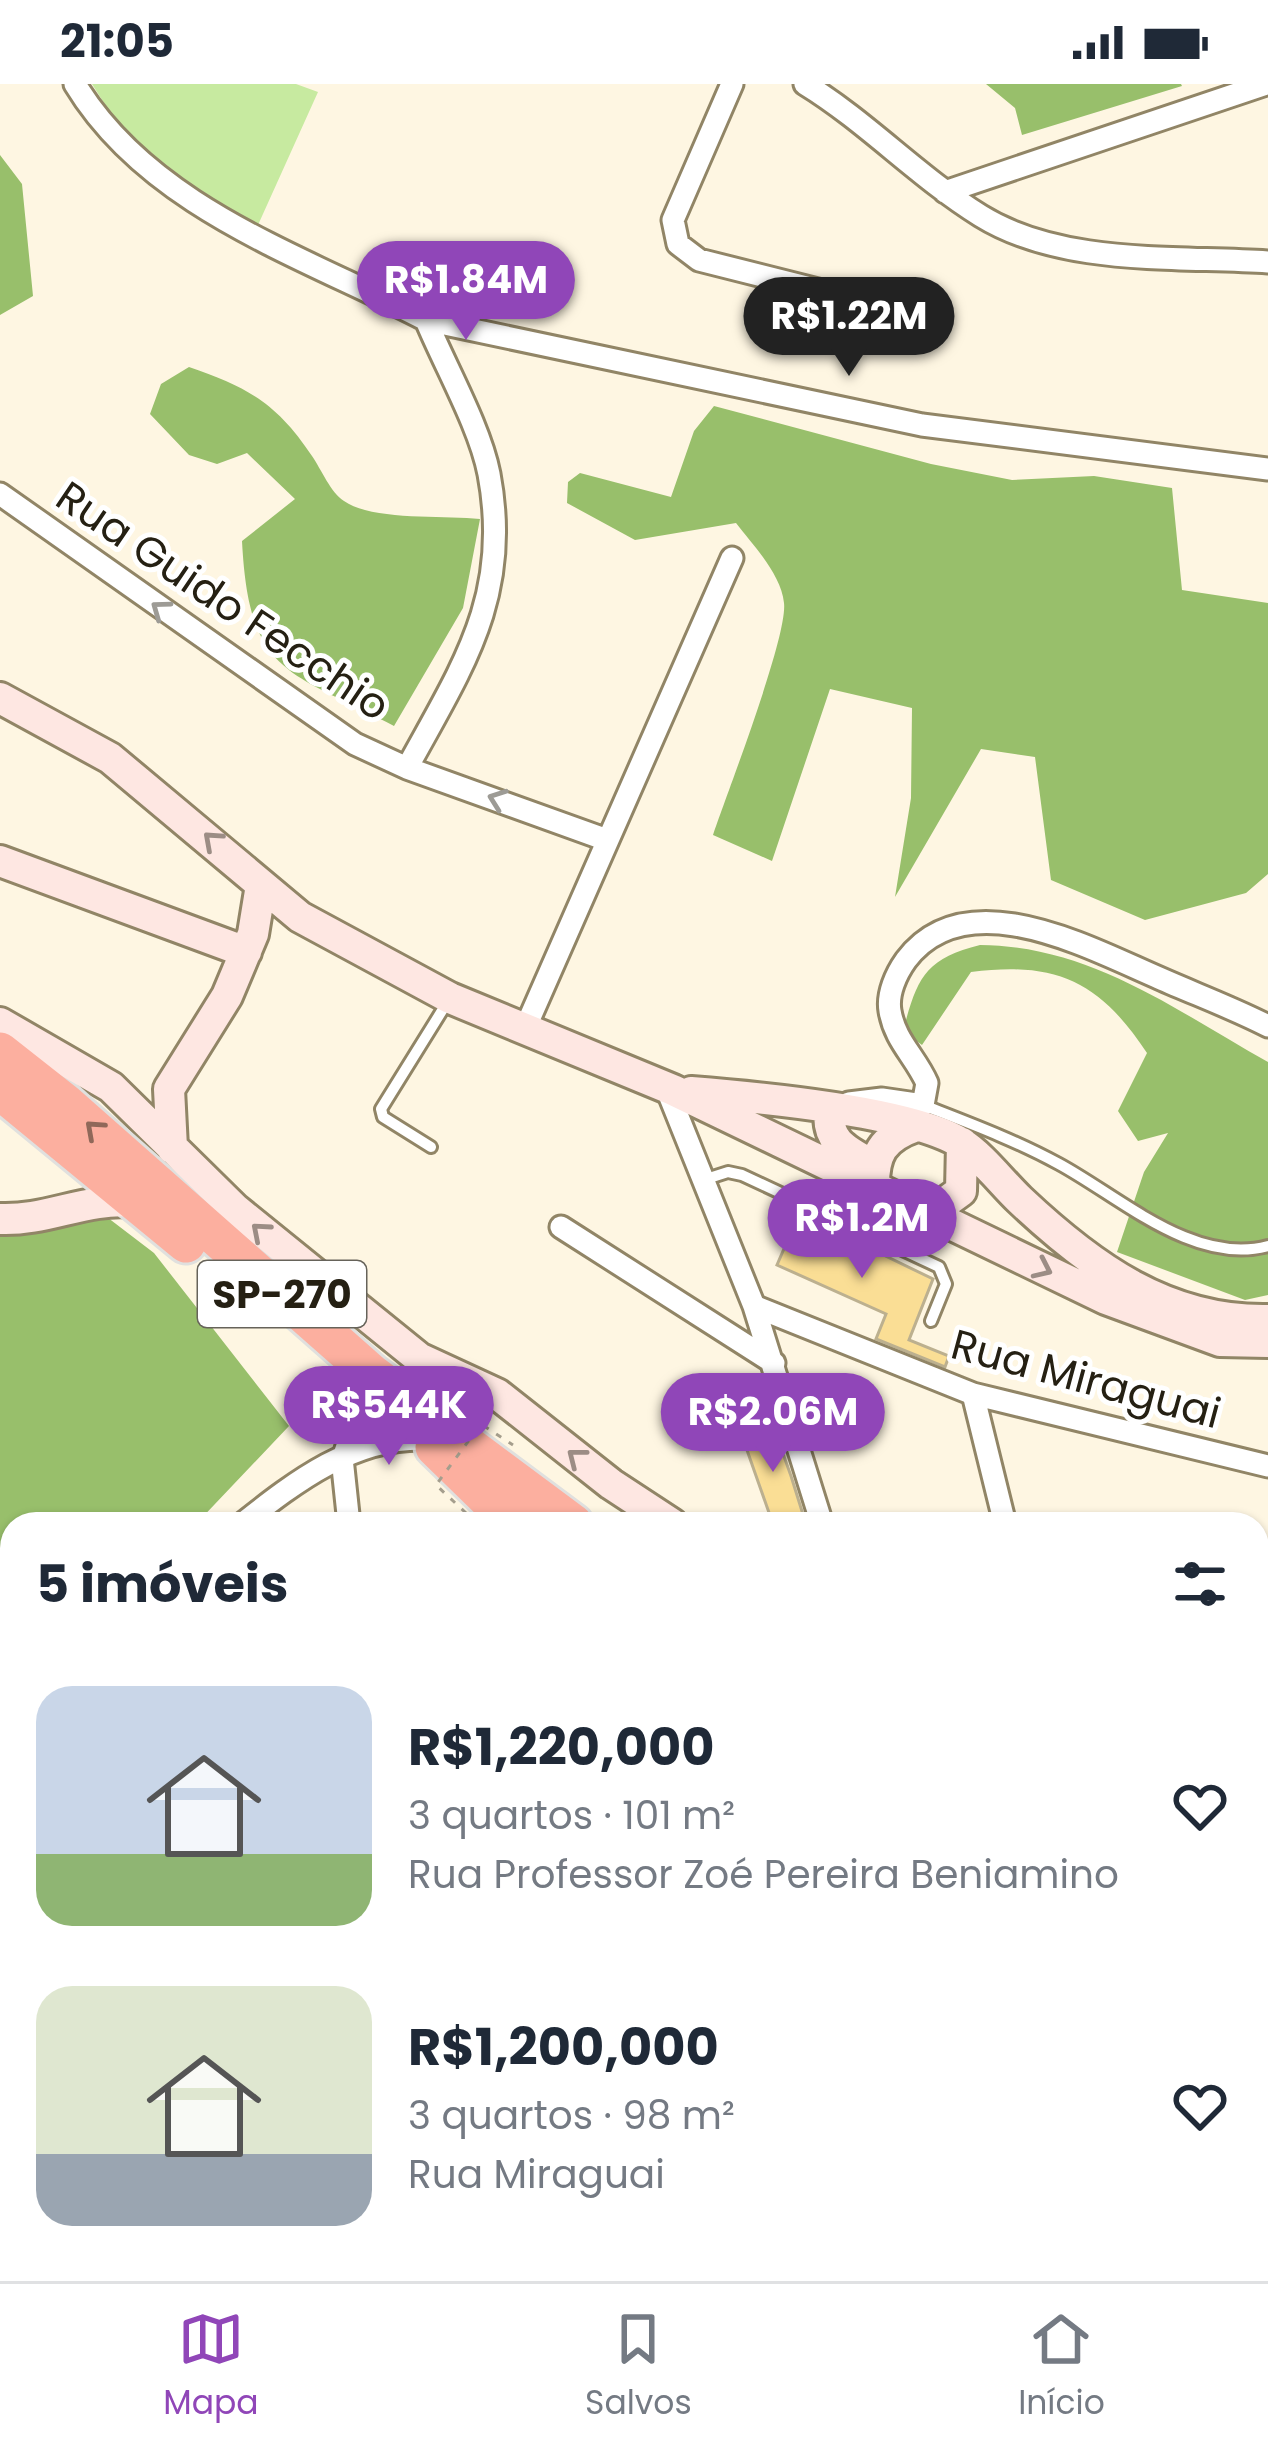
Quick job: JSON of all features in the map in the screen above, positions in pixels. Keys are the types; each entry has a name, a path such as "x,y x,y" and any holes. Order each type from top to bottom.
{"highway":[{"name":"SP-270","path":"0,1052 373,1375 557,1512"},
{"name":"SP-270","path":"0,1090 430,1443 528,1512"},
{"path":"430,1443 502,1512"}],"main road":[{"path":"0,698 110,758 300,917 450,998 874,1178"},
{"path":"0,861 250,943 300,917"},
{"path":"172,1148 169,1089 203,1042 250,943 261,885"},
{"path":"0,1023 65,1058 124,1100 281,1249 401,1344 496,1394 653,1512"},
{"path":"124,1100 169,1089"},
{"path":"669,1089 919,1116 962,1143 1102,1271 1180,1310 1231,1321 1268,1321"},
{"path":"830,1108 827,1127 832,1139 874,1178 928,1215 1163,1322 1220,1341 1268,1342"},
{"path":"874,1178 891,1135 919,1116"},
{"path":"58,1213 71,1190 62,1142"},
{"path":"928,1215 961,1191 962,1143"},
{"path":"0,1219 58,1213 102,1199 134,1202"}],"street":[{"path":"75,84 120,147 174,191 426,320 922,425 1268,469"},
{"path":"732,84 673,220 678,244 699,260 862,301"},
{"path":"805,84 945,192 1028,239 1090,250 1268,262"},
{"path":"945,192 1266,84"},
{"path":"406,768 473,645 487,614 492,579 489,470 426,320"},
{"name":"Rua Guido Fecchio","path":"0,494 286,699 406,768 607,840"},
{"path":"524,1031 732,558"},
{"path":"919,1116 927,1083 896,1037 888,1004 897,973 917,945 940,931 1016,925 1056,933 1268,1026"},
{"path":"669,1089 754,1306 818,1512"},
{"path":"561,1227 774,1364"},
{"name":"Rua Miraguai","path":"754,1306 973,1394 1268,1466"},
{"path":"348,1512 343,1458 359,1411 352,1380"},
{"path":"973,1394 1002,1512"},
{"path":"257,1512 285,1490 365,1444 430,1443"}],"lane":[{"path":"431,1147 383,1117 381,1109 450,998"},
{"path":"919,1116 1057,1162 1181,1235 1219,1249 1268,1246"},
{"path":"703,1180 728,1172 742,1175 939,1267 946,1284 931,1321"}],"path":[{"path":"465,1512 436,1485 481,1424 513,1445"}],"green space":[{"path":"92,84 296,84 318,92 258,225 177,186 114,119"},
{"path":"986,84 1182,86 1022,135 1015,108"},
{"path":"0,155 22,184 33,296 0,315"},
{"path":"189,367 244,390 273,410 344,501 372,512 480,519 463,608 394,726 301,678 265,644 246,585 242,541 295,499 247,453 217,464 189,455 150,414 161,384"},
{"path":"714,406 931,464 1012,480 1094,476 1172,488 1182,590 1268,603 1268,874 1246,893 1145,920 1051,880 1035,757 981,749 895,897 911,798 912,708 830,689 772,861 713,835 777,648 784,603 778,581 736,523 635,540 567,503 568,482 580,473 671,497 694,431"},
{"path":"980,945 1059,956 1095,969 1165,1002 1268,1062 1268,1295 1245,1300 1117,1252 1144,1172 1168,1133 1138,1141 1118,1111 1147,1053 1093,993 1052,974 1001,969 971,972 922,1045 903,1031 926,974 946,957"},
{"path":"99,1211 154,1253 289,1426 207,1512 0,1512 0,1225"}],"building":[{"path":"799,1214 933,1279 909,1340 949,1356 945,1367 876,1339 886,1314 777,1265"},
{"path":"771,1420 802,1512 769,1512 741,1433"}]}
